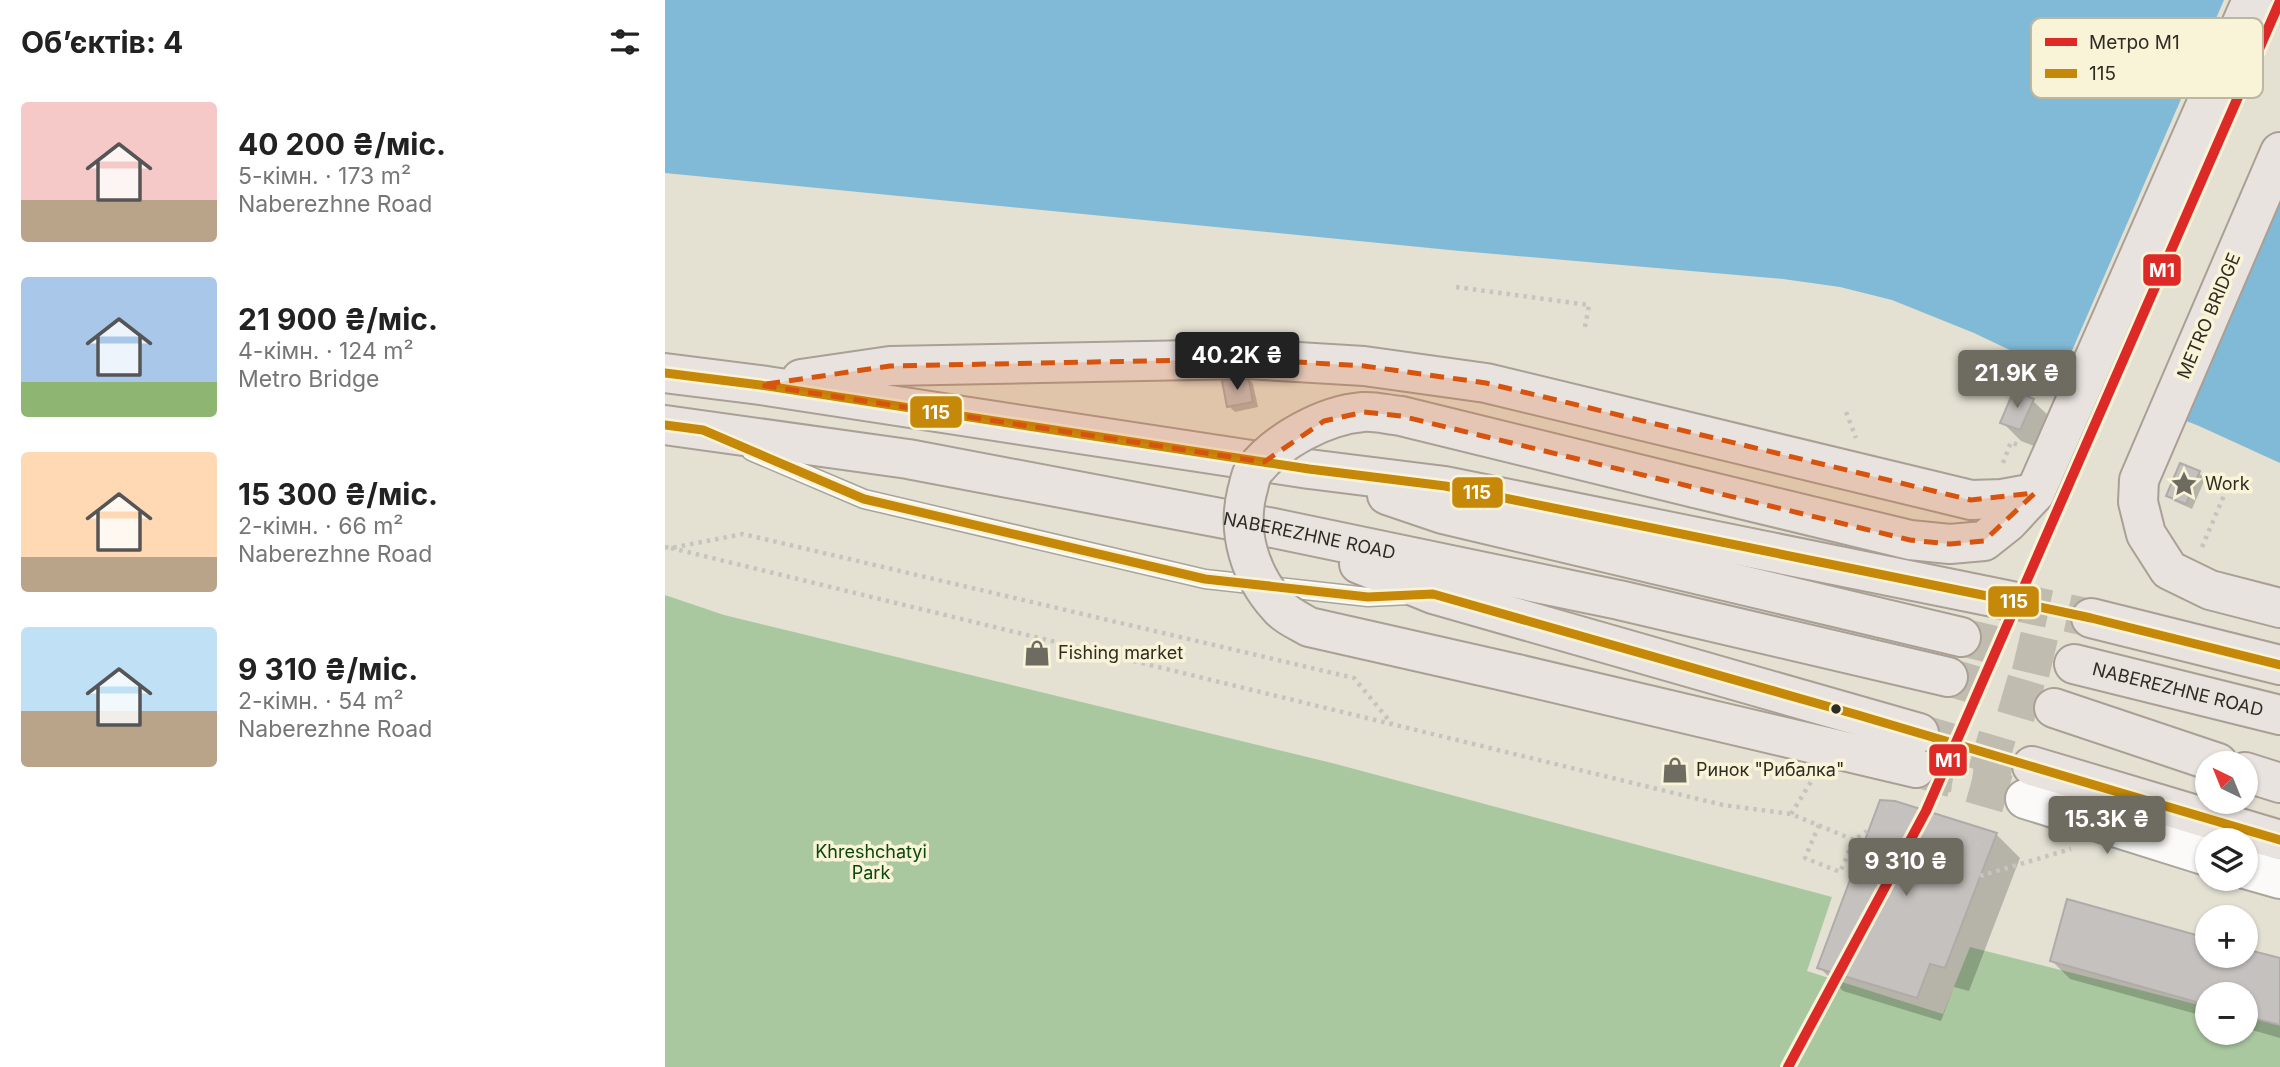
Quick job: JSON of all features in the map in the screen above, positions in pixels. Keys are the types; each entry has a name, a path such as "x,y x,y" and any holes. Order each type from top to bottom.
{"main road":[{"path":"2244,18 2252,0"},
{"path":"1273,528 1433,594 1917,750 1517,674 1309,627 1279,608 1260,581 1244,543 1243,512 1252,474 1275,451 1299,433 1324,421 1364,412 1401,416 1910,540 1949,544 1984,541 2008,523 2035,493 2209,98"},
{"name":"METRO BRIDGE","path":"2280,152 2139,480 2139,502 2145,534 2169,570 2210,590 2280,608"},
{"path":"760,385 890,366 1247,359 1364,366 1486,383 1971,500 2002,499 2035,493"},
{"path":"665,373 760,385 1308,469 1445,486 2012,601"},
{"name":"NABEREZHNE ROAD","path":"665,425 908,459 1273,528 1619,600 1948,677"},
{"path":"1308,469 1443,514 1961,637"},
{"path":"2091,618 2280,665"},
{"name":"NABEREZHNE ROAD","path":"2074,664 2280,715"},
{"path":"2054,708 2195,756"},
{"path":"2258,776 2280,783"},
{"path":"2195,851 2029,783 2227,828"},
{"path":"2258,835 2280,840"},
{"path":"2258,873 2280,880"}],"lane":[{"path":"703,430 864,499 1205,579 1368,597 1433,594"}],"path":[{"path":"1456,287 1590,305 1585,327"},
{"path":"2000,471 2011,442 2018,445"},
{"path":"2202,547 2228,486"},
{"path":"668,548 743,534 1354,678 1392,724"},
{"path":"668,548 1723,805 1791,814 1854,840"},
{"path":"1791,814 1819,767"},
{"path":"1885,806 1892,808"},
{"path":"1819,825 1805,858 1840,872 1854,840 1867,831"},
{"path":"1968,840 1984,848"}],"highlighted area":[{"path":"1247,359 1364,366 1486,383 1971,500 2035,493 1984,541 1950,544 1910,540 1401,416 1364,412 1324,421 1264,462 760,385 890,366"}],"green space":[{"name":"Khreshchatyi Park","path":"665,595 724,615 1332,763 1832,897 1807,971 1943,1014 1970,947 2195,1004 2195,1045 2258,1045 2258,1019 2280,1025 2280,1067 665,1067"}],"water":[{"path":"665,0 2280,0 2280,463 2199,426 2035,362 1974,333 1892,300 1840,287 1783,279 1460,251 665,173"}],"pier":[{"path":"2224,0 2280,0 2280,204 2184,424 2061,376 2182,98 2263,98 2263,18 2216,18"}],"building":[{"path":"1248,376 1253,402 1227,407 1222,381"},
{"path":"2014,390 2034,399 2020,430 2000,423"},
{"path":"2180,463 2200,471 2186,504 2166,496"},
{"path":"1880,800 1895,801 1997,833 1945,968 1930,964 1917,998 1817,968"},
{"path":"2067,899 2195,935 2195,968 2258,968 2258,952 2280,958 2280,1025 2258,1019 2258,982 2195,982 2195,1002 2050,961"}],"tunnel":[{"path":"2012,601 2091,618"},
{"path":"1961,637 2074,664"},
{"path":"1948,677 2054,708"},
{"path":"1919,733 2021,763"},
{"path":"1916,768 2025,799"},
{"path":"1916,768 2070,790"}],"metro line":[{"name":"M1","path":"2263,40 2280,1"},
{"name":"M1","path":"1788,1067 1926,811 2238,98"}],"transit line":[{"name":"115","path":"665,373 760,385 1309,469 1445,486 2012,601 2280,665"},
{"name":"115","path":"665,425 703,430 864,499 1205,579 1368,597 1433,594 1858,715 2280,840"}],"place":[{"name":"Work","path":"2184,484"},
{"name":"Fishing market","path":"1037,653"},
{"name":"Ринок \"Рибалка\"","path":"1675,770"}]}
